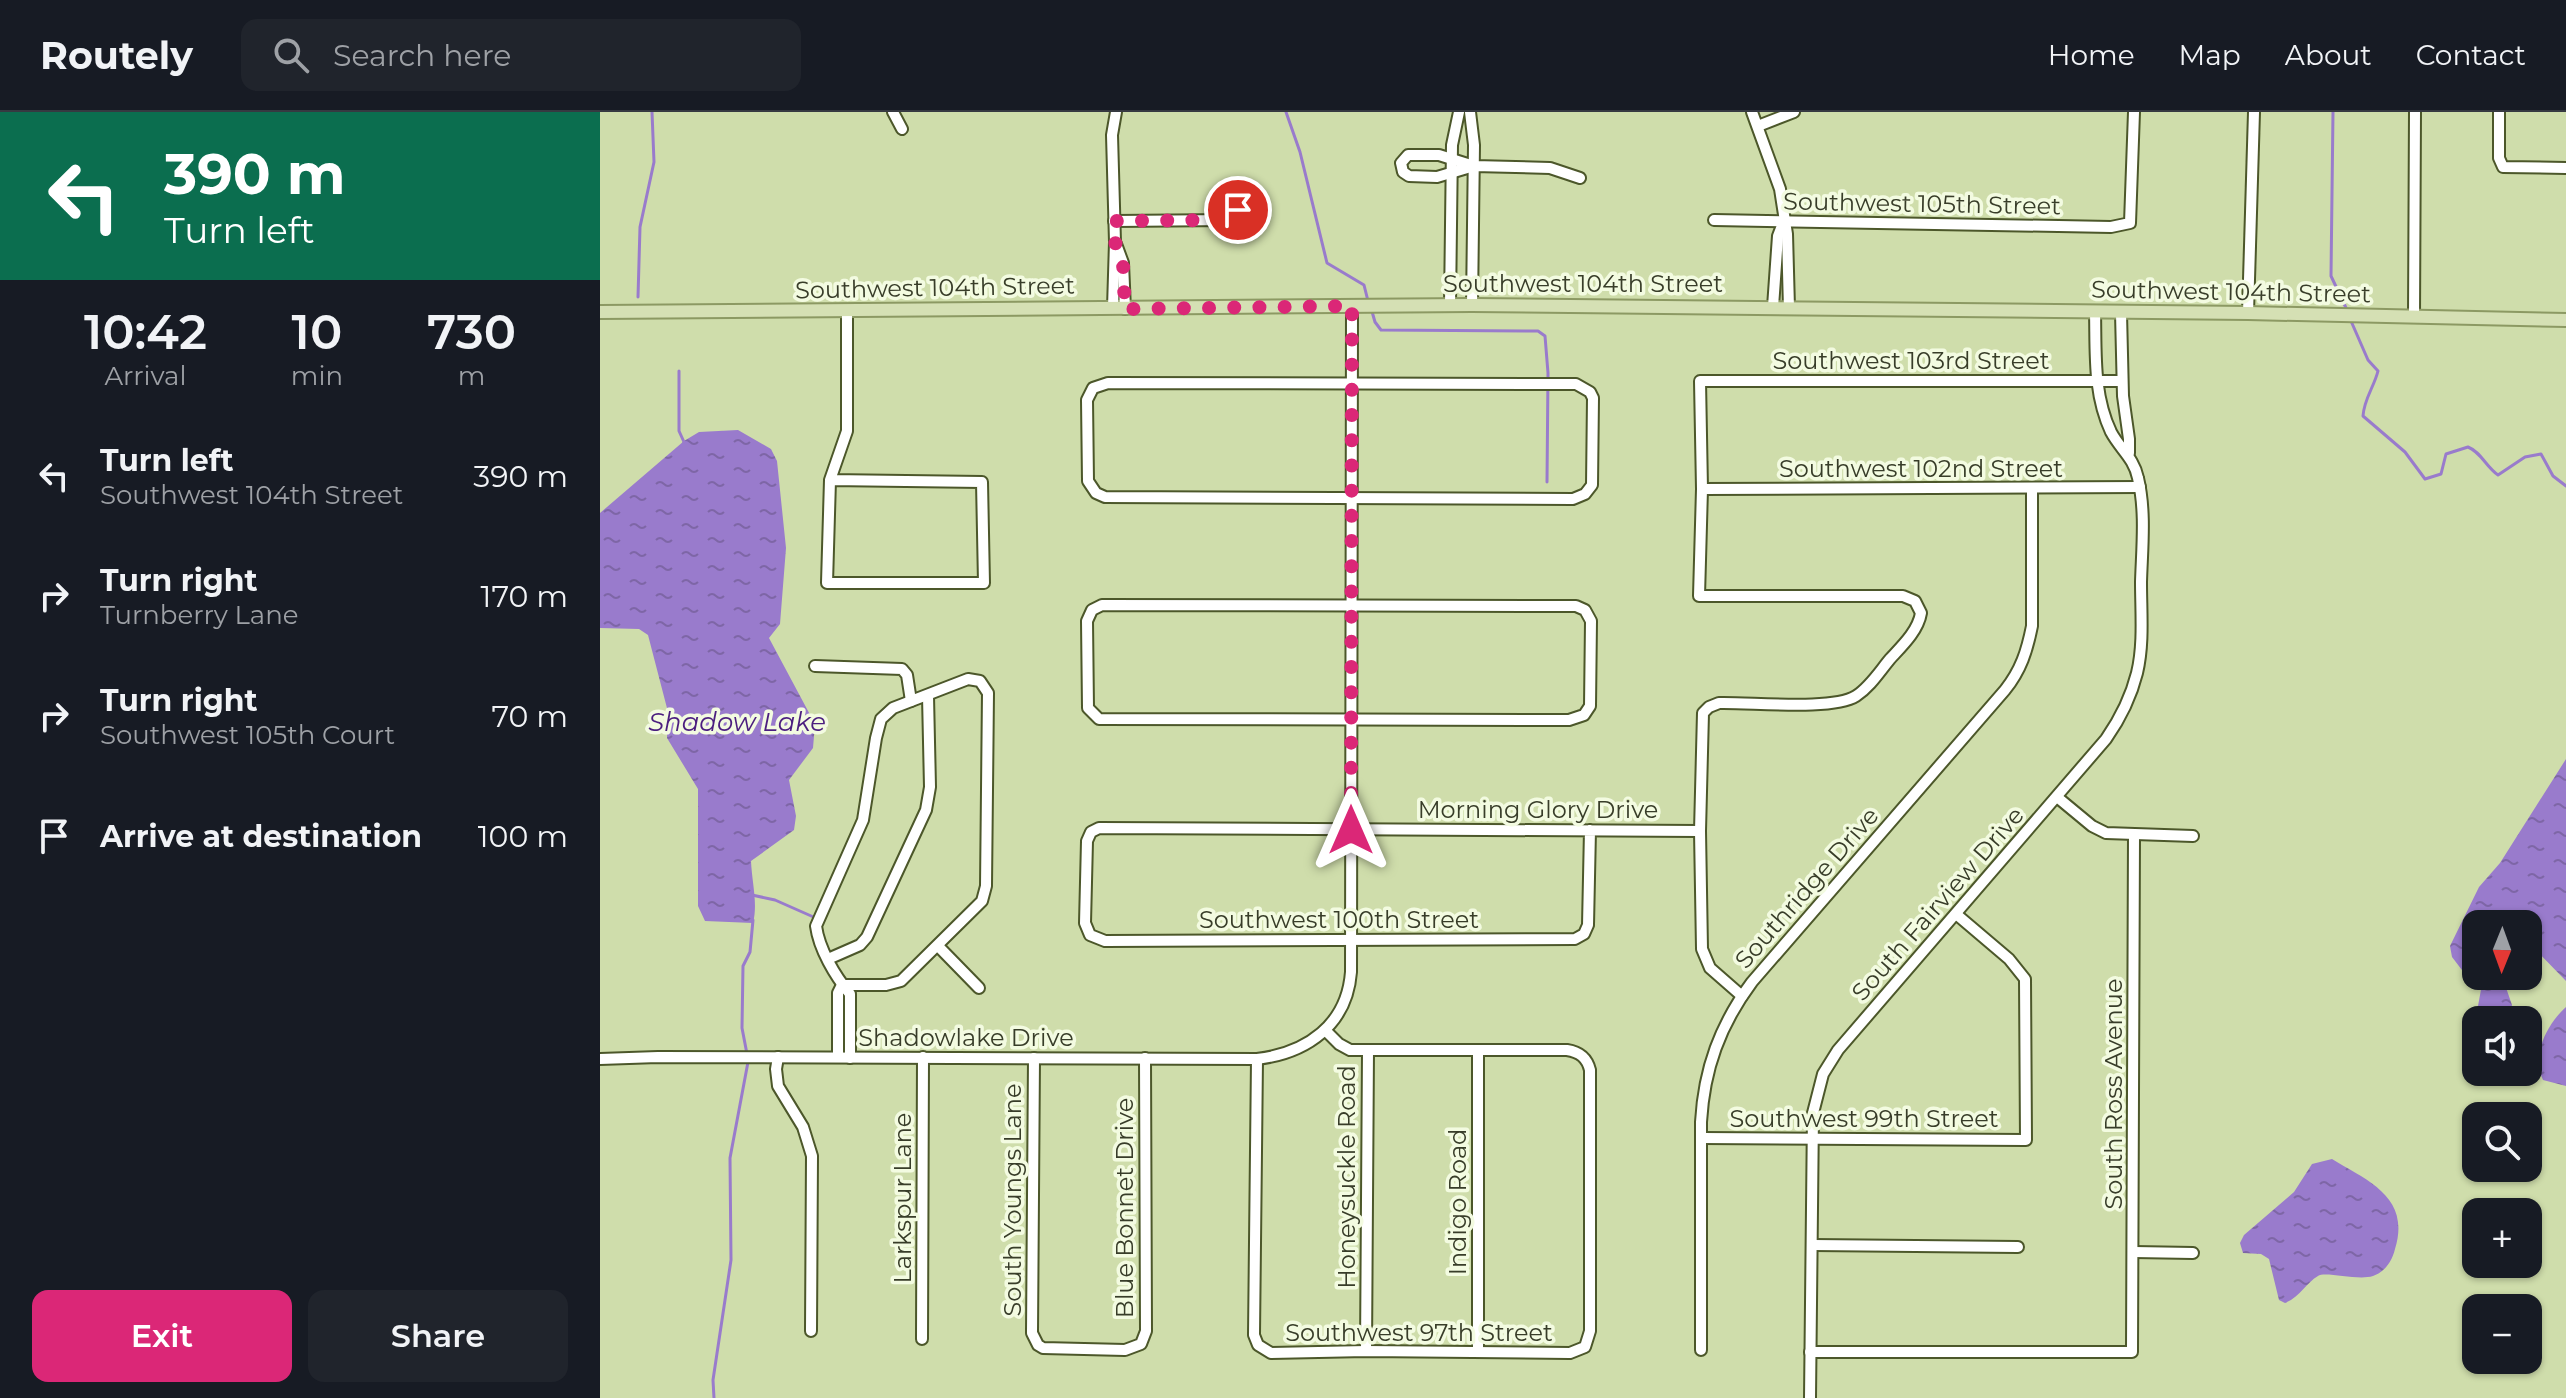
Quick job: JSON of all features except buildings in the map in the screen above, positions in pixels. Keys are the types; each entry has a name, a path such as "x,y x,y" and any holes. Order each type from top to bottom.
{"main road":[{"name":"Southwest 104th Street","path":"600,312 1472,305 2248,313 2566,320"}],"street":[{"path":"893,112 902,129"},
{"path":"1116,112 1112,135 1119,308"},
{"path":"1450,305 1453,132 1459,112"},
{"path":"1470,112 1474,135 1472,305"},
{"path":"1752,112 1780,189 1787,234 1789,308"},
{"path":"1758,126 1794,112"},
{"name":"Southwest 105th Street","path":"1714,220 2111,227 2130,223 2134,112"},
{"path":"2248,313 2254,112"},
{"path":"2414,317 2415,112"},
{"path":"2499,112 2499,158 2503,167 2566,168"},
{"path":"1474,166 1437,177 1409,176 1403,172 1401,163 1404,157 1414,154 1452,158 1474,166 1550,168 1580,178"},
{"path":"1114,221 1230,220"},
{"path":"1773,307 1778,236 1784,221"},
{"path":"1358,306 1352,385 1351,940 1348,992 1326,1031 1346,1049 1478,1051"},
{"path":"830,480 982,482 984,583 827,583 830,480 847,431 847,311"},
{"name":"South Fairview Drive","path":"2095,312 2097,381 2110,430 2117,443 2129,453"},
{"name":"South Fairview Drive","path":"1810,1398 1813,1138 1817,1090 1827,1065 2113,729 2137,673 2141,624 2140,487 2129,453 2122,381 2121,313"},
{"name":"Southwest 103rd Street","path":"1702,489 1700,381 2122,381"},
{"path":"1108,383 1352,385 1576,384 1587,389 1593,398 1593,480 1590,489 1573,499 1105,497 1093,491 1087,474 1087,400 1093,388 1108,383"},
{"name":"Southwest 102nd Street","path":"1702,489 2140,487"},
{"path":"1702,489 1699,596 1895,596 1915,601 1921,613 1915,629 1854,697 1832,702 1719,703 1706,710 1701,728 1700,934 1703,957 1721,980 1742,996"},
{"name":"Southridge Drive","path":"1701,1350 1702,1138 1704,1093 1711,1058 1724,1025 1742,996 2018,672 2032,626 2032,489"},
{"path":"1108,605 1351,606 1582,608 1588,612 1592,628 1591,698 1587,713 1581,718 1569,720 1104,720 1091,713 1087,701 1087,621 1092,610 1108,605"},
{"path":"815,666 902,669 907,675 911,701"},
{"path":"842,985 896,983 907,977 980,904 985,891 988,693 980,681 968,679 893,708 881,719 863,820 817,922 817,934 828,959 842,985 850,994 850,1058"},
{"path":"828,959 860,945 867,937 926,810 930,787 928,696"},
{"path":"2057,797 2100,831 2193,836"},
{"name":"Morning Glory Drive","path":"1093,937 1085,923 1086,846 1090,834 1097,828 1700,831"},
{"name":"Southwest 100th Street","path":"1093,937 1105,941 1575,939 1584,934 1588,925 1590,830"},
{"name":"South Ross Avenue","path":"1810,1352 2132,1352 2134,835"},
{"name":"Southwest 99th Street","path":"1702,1138 2026,1140 2025,979 2009,959 1956,914"},
{"path":"938,946 979,988"},
{"path":"838,1057 838,993 842,985"},
{"name":"Shadowlake Drive","path":"600,1059 1257,1059 1286,1054 1326,1031"},
{"name":"Southwest 97th Street","path":"1257,1059 1254,1335 1258,1345 1271,1353 1570,1353 1587,1345 1590,1331 1590,1070 1578,1052 1567,1050 1478,1051"},
{"name":"Honeysuckle Road","path":"1366,1351 1368,1051"},
{"name":"Indigo Road","path":"1478,1051 1478,1352"},
{"path":"778,1057 777,1080 806,1133 812,1156 811,1331"},
{"name":"Larkspur Lane","path":"922,1339 923,1057"},
{"name":"South Youngs Lane","path":"1034,1058 1032,1329 1036,1343"},
{"name":"Blue Bonnet Drive","path":"1036,1343 1048,1349 1125,1350 1137,1347 1145,1336 1145,1058"},
{"path":"1813,1245 2018,1247"},
{"path":"2134,1252 2193,1253"}],"water":[{"name":"Shadow Lake","path":"738,430 771,449 777,461 786,548 780,624 769,638 815,724 813,748 789,780 796,816 794,830 751,861 755,900 753,923 705,921 698,906 698,789 667,738 668,712 648,635 639,629 600,628 600,513 684,441 699,432"},
{"path":"2566,759 2566,981 2542,956 2542,910 2468,910 2479,887 2500,863"},
{"path":"2462,922 2462,970 2452,957 2450,946"},
{"path":"2481,990 2507,990 2512,1005 2512,1006 2478,1006"},
{"path":"2566,1007 2566,1086 2543,1080 2542,1077 2542,1043 2553,1022"},
{"path":"2332,1159 2372,1183 2392,1203 2398,1231 2394,1253 2387,1266 2377,1274 2367,1277 2318,1276 2285,1303 2279,1300 2269,1259 2261,1254 2243,1253 2240,1243 2244,1235 2294,1192 2312,1164"}],"waterway":[{"path":"638,297 640,227 654,162 652,112"},
{"path":"1286,112 1300,152 1327,263 1364,285 1368,301"},
{"path":"2333,112 2331,276 2347,310"},
{"path":"1371,308 1381,330 1538,331 1545,336 1548,373 1547,482"},
{"path":"2351,321 2368,360 2378,371 2363,416 2405,452 2425,479 2441,474 2446,454 2468,447 2498,475 2525,457 2541,454 2553,476 2566,486"},
{"path":"679,371 679,431 684,442"},
{"path":"752,895 775,900 818,919"},
{"path":"747,1054 742,1028 743,966 750,952 753,920"},
{"path":"714,1398 713,1380 731,1260 730,1158 748,1062"}],"route":[{"path":"1238,210 1230,220 1114,221 1115,242 1123,263 1125,309 1352,306 1351,830"}]}
